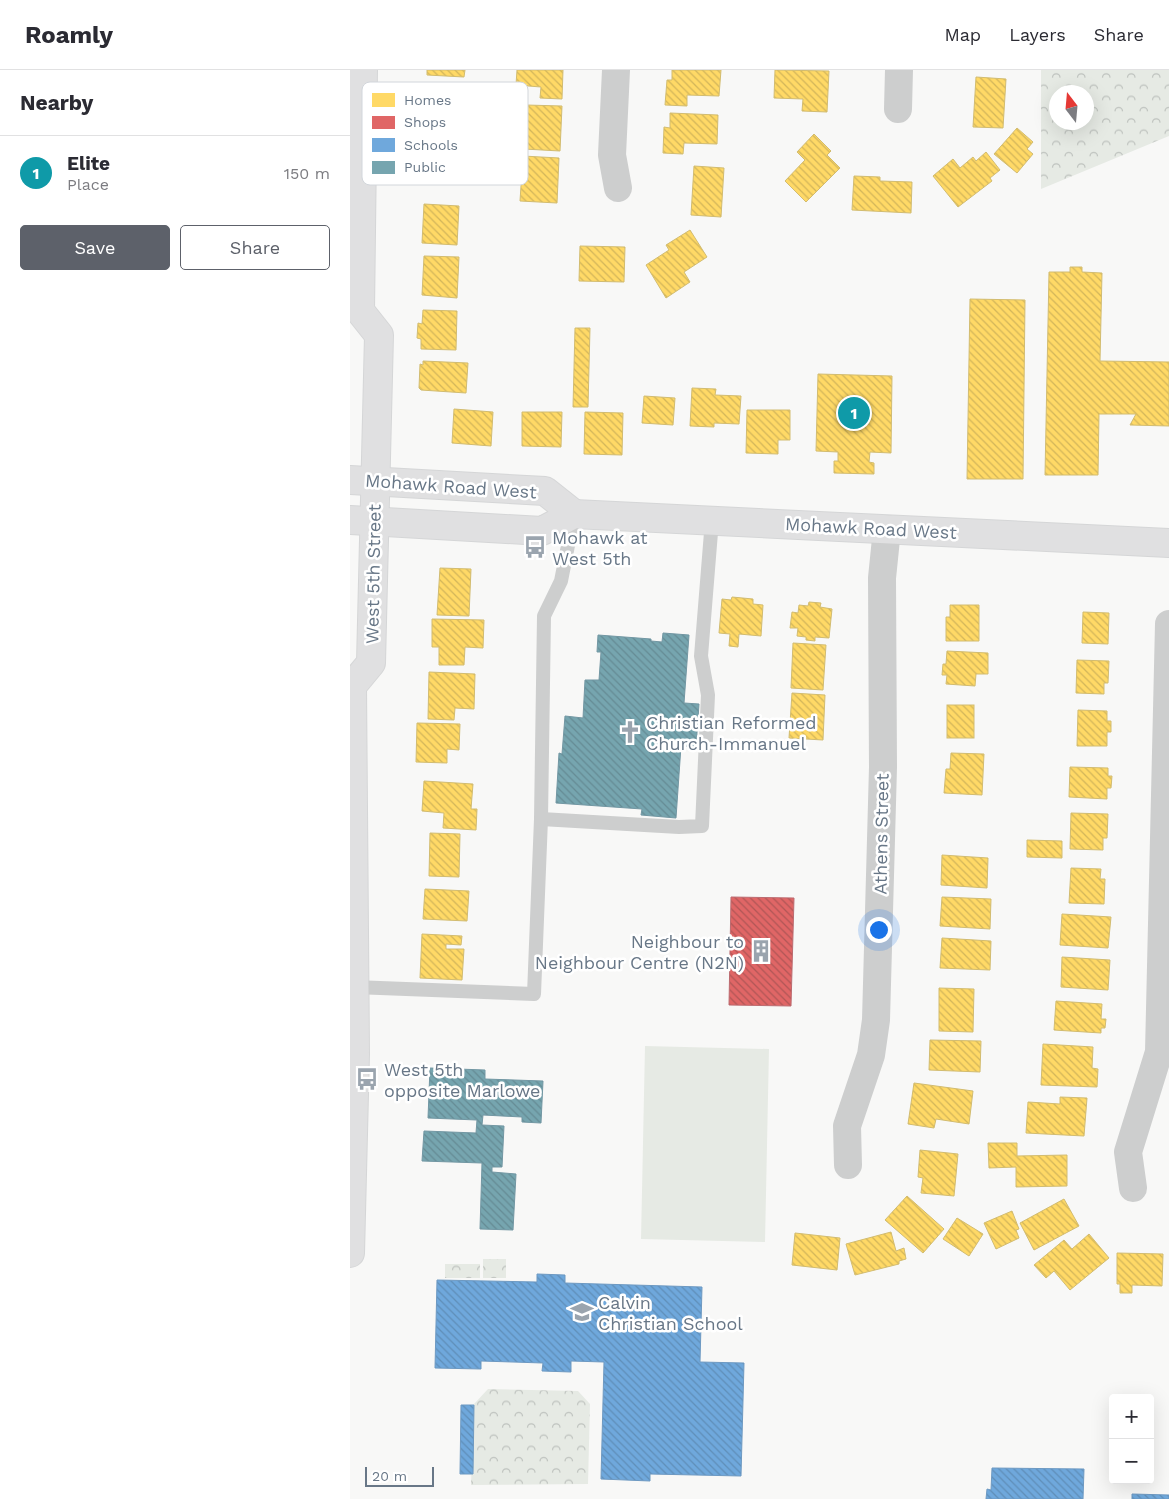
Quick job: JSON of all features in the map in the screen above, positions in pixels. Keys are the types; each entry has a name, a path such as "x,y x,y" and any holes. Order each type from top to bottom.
{"main road":[{"name":"West 5th Street","path":"350,1253 354,987 351,685 372,664 362,521 363,480 379,335 355,313 362,100"},
{"name":"Mohawk Road West","path":"363,480 546,492 574,514 1169,543"},
{"path":"362,521 542,531 574,514"}],"street":[{"path":"616,70 612,155 618,188"},
{"path":"898,109 899,70"},
{"name":"Athens Street","path":"848,1166 847,1126 870,1055 876,1020 883,766 882,578 886,529"},
{"path":"1133,1188 1128,1152 1159,1052 1169,624"}],"lane":[{"path":"354,987 534,994 541,819 544,616 562,581 574,514"},
{"path":"541,819 679,827 702,826 708,695 701,656 712,520"}],"green space":[{"path":"1041,70 1169,70 1169,136 1041,189"},
{"path":"645,1046 769,1049 765,1242 641,1239"},
{"path":"483,1259 506,1259 506,1278 483,1278"},
{"path":"445,1264 480,1264 480,1278 445,1278"},
{"path":"488,1389 578,1391 590,1404 588,1484 471,1485 474,1404"}],"building: Homes":[{"path":"427,70 465,70 464,77 427,75"},
{"path":"517,70 563,70 562,99 540,98 541,87 528,86 528,82 516,82"},
{"path":"672,70 721,70 719,96 687,95 687,106 665,105 667,80 672,80"},
{"path":"775,70 829,71 827,112 802,111 803,99 774,98"},
{"path":"976,77 1006,79 1003,128 973,127"},
{"path":"528,105 562,106 560,151 528,149"},
{"path":"670,113 718,115 717,144 684,143 683,154 663,153 664,127 670,128"},
{"path":"1017,128 1033,142 1027,149 1033,154 1017,173 994,154"},
{"path":"814,134 831,151 827,155 840,168 806,202 785,181 805,160 797,152"},
{"path":"986,152 1000,170 990,178 992,181 958,207 933,176 953,159 960,168 973,157 976,161"},
{"path":"528,156 559,158 557,203 520,201 521,185 528,185"},
{"path":"694,166 724,168 721,217 691,215"},
{"path":"854,176 880,177 880,181 912,182 911,213 852,210"},
{"path":"424,204 459,206 457,245 422,243"},
{"path":"690,230 707,257 684,272 690,282 666,298 646,265 669,250 666,245"},
{"path":"580,246 625,247 624,282 579,281"},
{"path":"424,256 459,257 457,298 422,295"},
{"path":"1070,267 1082,267 1082,272 1102,273 1100,361 1169,362 1169,426 1130,425 1136,414 1099,414 1098,475 1045,475 1049,272 1070,272"},
{"path":"970,299 1025,300 1023,479 967,479"},
{"path":"423,310 457,311 456,350 421,349 421,339 417,338 418,323 422,324"},
{"path":"575,328 590,328 588,407 573,407"},
{"path":"423,361 468,363 466,393 421,390 419,388 420,364 423,365"},
{"path":"818,374 892,376 891,453 870,452 869,462 874,463 874,474 834,473 834,461 838,461 838,452 816,451"},
{"path":"692,388 716,389 715,395 741,396 739,424 714,423 714,427 690,426"},
{"path":"644,396 675,398 673,425 642,423"},
{"path":"454,409 493,412 491,446 452,443"},
{"path":"747,410 790,410 790,440 778,440 778,454 746,453"},
{"path":"522,412 562,412 561,447 522,446"},
{"path":"585,412 623,413 622,455 584,454"},
{"path":"440,568 471,569 469,616 437,615"},
{"path":"732,597 753,599 753,604 763,605 761,636 739,634 738,647 729,646 730,634 719,633 722,599 731,600"},
{"path":"809,602 821,603 820,607 832,609 829,638 815,637 815,641 806,640 806,637 797,636 798,628 790,628 792,612 798,613 799,605 808,606"},
{"path":"950,605 979,605 979,641 946,641 946,617 950,617"},
{"path":"1083,612 1109,613 1108,644 1082,643"},
{"path":"432,619 484,620 483,648 465,647 464,665 439,665 439,647 432,647"},
{"path":"793,643 826,645 823,690 791,688"},
{"path":"947,651 988,653 988,674 976,674 975,686 946,684 947,675 942,675 943,664 946,664"},
{"path":"1077,660 1109,661 1108,683 1104,683 1104,694 1076,693"},
{"path":"429,672 475,674 474,709 455,708 454,720 428,719"},
{"path":"792,693 825,695 823,740 789,738"},
{"path":"947,705 974,705 974,738 947,738"},
{"path":"1078,710 1107,711 1107,721 1111,721 1111,732 1107,732 1107,746 1077,746"},
{"path":"417,723 460,724 459,750 447,749 447,763 416,762"},
{"path":"951,753 984,754 982,795 944,793 946,769 950,769"},
{"path":"1070,767 1108,768 1108,776 1112,776 1111,788 1107,788 1107,799 1069,797"},
{"path":"424,781 473,784 471,809 477,809 476,830 443,828 444,813 422,811"},
{"path":"1071,813 1108,814 1107,838 1103,838 1103,850 1070,849"},
{"path":"430,833 460,834 459,877 429,876"},
{"path":"1027,840 1062,841 1062,858 1027,857"},
{"path":"942,855 988,858 987,888 941,885"},
{"path":"1071,868 1101,869 1100,879 1105,879 1104,904 1069,903"},
{"path":"425,889 469,891 467,921 423,919"},
{"path":"942,897 991,899 990,929 940,926"},
{"path":"1062,914 1111,917 1108,948 1060,945"},
{"path":"422,934 462,936 461,945 446,944 446,949 464,949 462,980 420,978"},
{"path":"942,938 991,941 990,970 940,968"},
{"path":"1062,957 1110,960 1108,990 1061,987"},
{"path":"939,988 974,989 973,1032 939,1031"},
{"path":"1056,1001 1102,1004 1101,1019 1106,1019 1105,1028 1101,1028 1101,1033 1054,1030"},
{"path":"930,1040 981,1041 980,1072 929,1070"},
{"path":"1043,1044 1093,1047 1092,1068 1098,1069 1097,1087 1041,1085"},
{"path":"914,1083 973,1091 969,1124 936,1119 934,1128 908,1124"},
{"path":"1060,1097 1087,1098 1084,1136 1026,1133 1028,1102 1060,1104"},
{"path":"988,1143 1017,1143 1017,1156 1067,1155 1067,1186 1016,1187 1016,1167 989,1168"},
{"path":"920,1150 958,1154 954,1196 921,1193 923,1178 918,1177"},
{"path":"907,1196 944,1229 923,1253 885,1220"},
{"path":"1064,1199 1079,1226 1034,1250 1020,1223"},
{"path":"1012,1211 1019,1229 1016,1230 1019,1238 996,1249 984,1223"},
{"path":"957,1218 983,1234 969,1256 943,1239"},
{"path":"891,1232 896,1251 904,1248 906,1259 899,1261 899,1264 855,1275 846,1244"},
{"path":"795,1233 840,1238 837,1270 792,1265"},
{"path":"1089,1234 1109,1258 1070,1290 1054,1271 1046,1278 1034,1265 1064,1240 1072,1249"},
{"path":"1117,1253 1163,1254 1162,1286 1132,1285 1132,1293 1120,1293 1120,1284 1117,1284"}],"building: Shops":[{"name":"Neighbour to Neighbour Centre (N2N)","path":"731,897 794,898 791,1006 729,1005"}],"building: Schools":[{"path":"537,1274 565,1275 565,1283 702,1287 700,1362 744,1363 741,1476 650,1474 650,1481 601,1479 604,1362 571,1361 571,1372 542,1371 543,1363 481,1361 481,1369 435,1368 437,1280 537,1282"},
{"path":"461,1405 474,1405 473,1474 460,1474"},
{"path":"992,1468 1084,1469 1083,1499 986,1499 987,1489 991,1490"},
{"path":"1132,1494 1169,1495 1169,1499 1132,1499"}],"building: Public":[{"name":"Christian Reformed Church-Immanuel","path":"663,633 689,635 684,703 699,704 696,747 681,746 676,818 641,815 642,809 556,803 559,753 562,754 565,716 583,718 585,680 599,680 601,652 597,652 598,635 651,639 651,641 662,642"},
{"path":"430,1068 485,1070 485,1079 543,1081 541,1123 522,1122 522,1117 483,1115 482,1125 504,1126 502,1167 492,1167 492,1172 516,1174 513,1230 480,1229 482,1163 422,1161 424,1131 476,1133 477,1120 428,1118"}],"place":[{"name":"Elite","path":"854,413"},
{"name":"Mohawk at West 5th","path":"535,547"},
{"name":"Christian Reformed Church-Immanuel","path":"630,732"},
{"name":"Neighbour to Neighbour Centre (N2N)","path":"761,951"},
{"name":"West 5th opposite Marlowe","path":"367,1079"},
{"name":"Calvin Christian School","path":"582,1312"}]}
